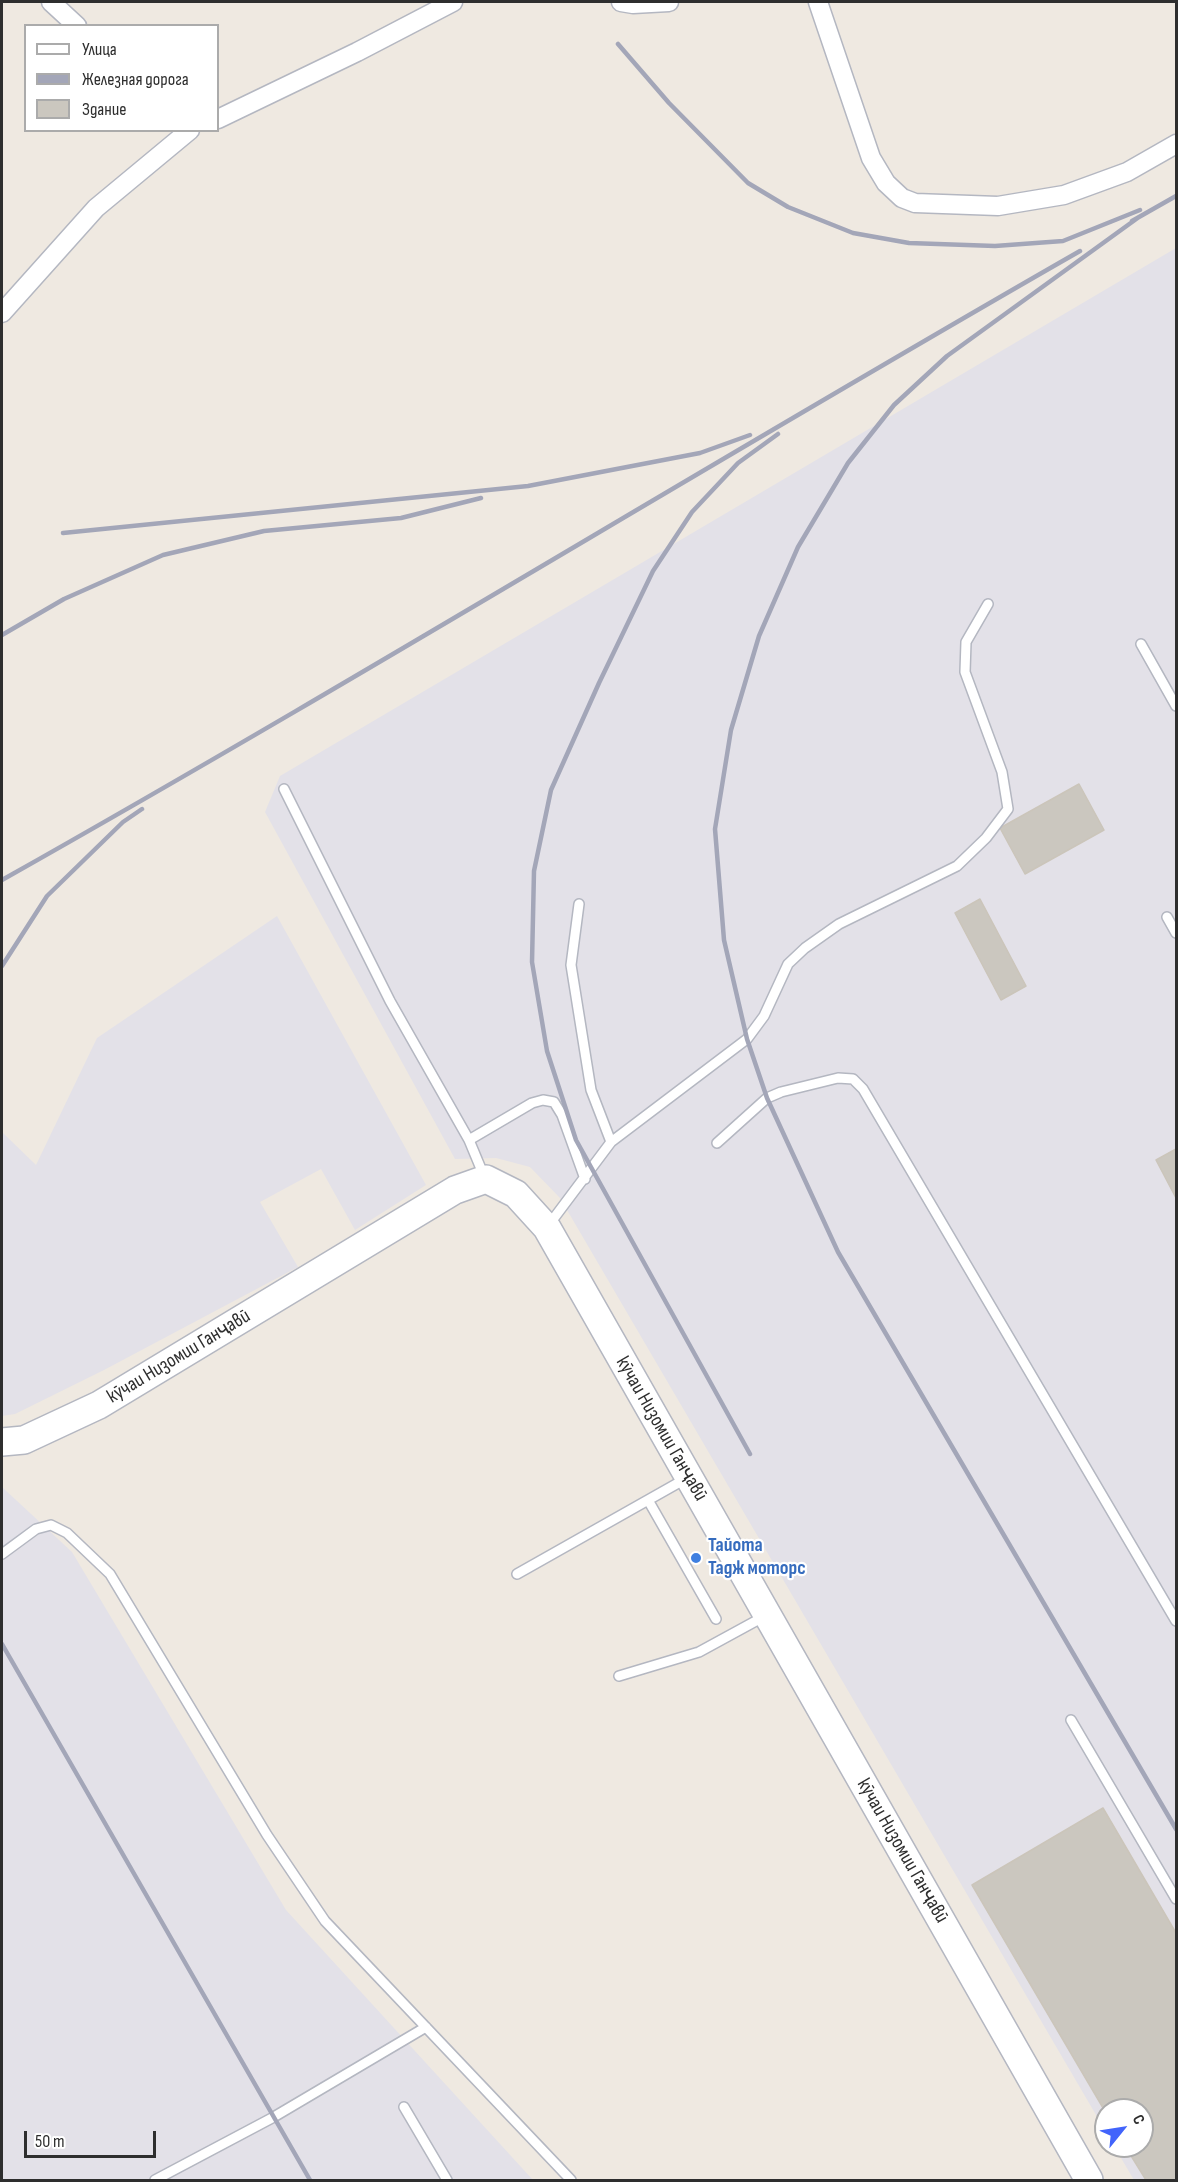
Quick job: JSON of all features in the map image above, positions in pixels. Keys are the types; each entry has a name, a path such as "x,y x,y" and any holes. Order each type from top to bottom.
{"main road":[{"name":"кӯчаи Низомии Ганҷавӣ","path":"2,1442 24,1440 99,1405 455,1190 486,1179 516,1194 547,1228 1089,2181"}],"street":[{"path":"51,2 75,24"},
{"path":"219,119 357,52 453,2"},
{"path":"621,2 669,2"},
{"path":"818,2 871,158 886,183 902,198 915,203 998,206 1064,195 1127,172 1176,144"},
{"path":"2,313 96,208 191,132"}],"lane":[{"path":"547,1228 611,1142 747,1039 764,1016 788,964 805,948 839,924 957,866 986,838 1008,809 1002,772 965,672 966,642 988,604"},
{"path":"1141,644 1176,706"},
{"path":"284,789 390,1001 469,1140 486,1179"},
{"path":"579,904 571,964 591,1090 611,1142"},
{"path":"1167,917 1176,933"},
{"path":"717,1143 767,1098 781,1092 838,1078 853,1080 863,1089 1176,1621"},
{"path":"469,1140 532,1103 543,1100 554,1102 562,1115 585,1179"},
{"path":"517,1574 689,1477"},
{"path":"648,1500 716,1619"},
{"path":"2,1554 36,1529 51,1525 67,1533 110,1574 267,1835 325,1921 571,2181"},
{"path":"619,1676 699,1652 767,1615"},
{"path":"1071,1720 1176,1899"},
{"path":"154,2181 272,2118 426,2027"},
{"path":"404,2107 447,2181"}],"shaded area":[{"path":"1176,248 1176,2180 1134,2180 1121,2158 1154,2158 1154,2098 1094,2098 1094,2111 560,1198 530,1167 496,1158 455,1159 265,812 280,776"},
{"path":"277,916 426,1185 355,1230 321,1169 260,1202 298,1267 104,1370 15,1414 2,1416 2,1132 36,1165 97,1038"},
{"path":"2,1487 72,1552 286,1910 533,2180 2,2180"}],"building":[{"path":"1079,784 1104,830 1025,874 1000,828"},
{"path":"980,899 1026,986 1001,1000 955,913"},
{"path":"1176,1149 1176,1198 1156,1160"},
{"path":"1103,1808 1176,1933 1176,2180 1146,2180 1132,2158 1154,2158 1154,2098 1097,2098 972,1885"}],"railway":[{"path":"618,44 669,103 748,183 788,207 853,233 909,243 995,246 1063,241 1140,210"},
{"path":"1132,221 1176,196"},
{"path":"1139,217 947,356 894,405 848,463 798,547 759,636 731,730 715,829 724,940 747,1039 767,1098 838,1252 1176,1829"},
{"path":"2,880 272,725 1080,251"},
{"path":"750,1454 576,1140 547,1051 532,962 534,871 551,790 653,571 692,512 738,463 778,434"},
{"path":"63,533 528,486 700,453 750,435"},
{"path":"2,635 64,599 163,555 264,531 401,518 481,498"},
{"path":"2,966 47,896 123,822 142,809"},
{"path":"2,1644 310,2180"}],"place":[{"name":"Тайота Тадж моторс","path":"696,1558"}]}
